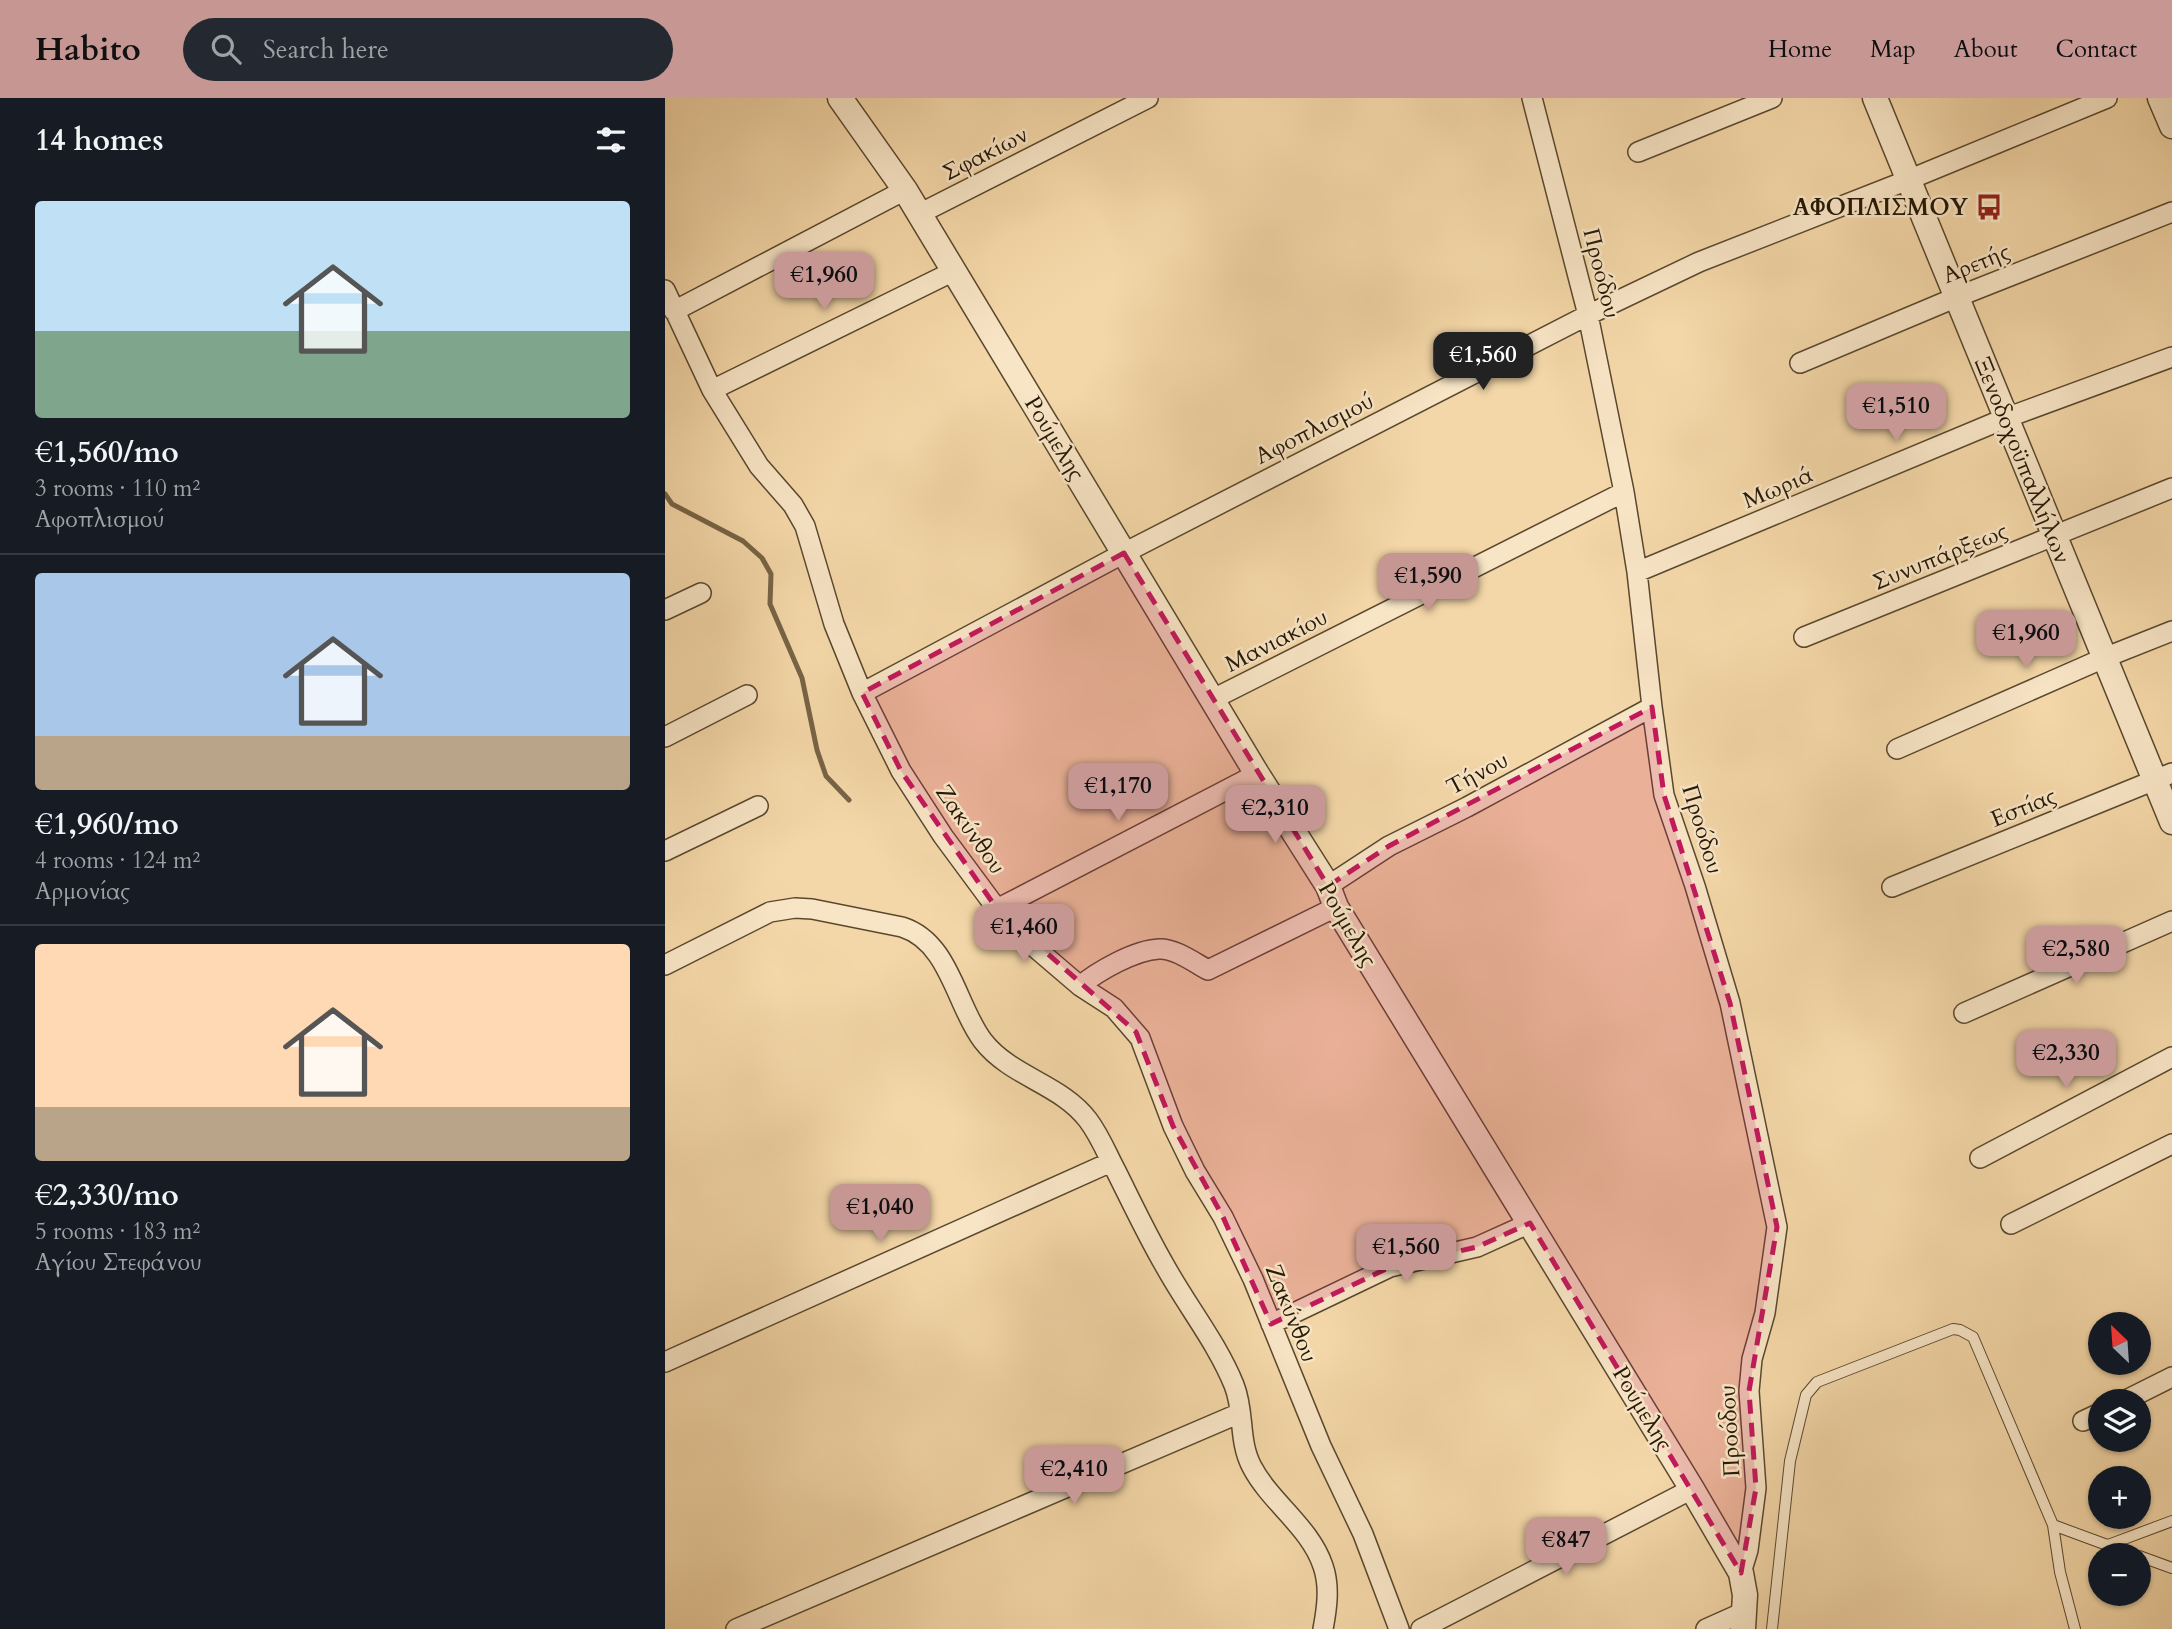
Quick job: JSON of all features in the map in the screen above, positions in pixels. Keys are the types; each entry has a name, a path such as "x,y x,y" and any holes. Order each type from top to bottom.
{"street":[{"name":"Σφακίων","path":"919,214 1148,98"},
{"name":"Προόδου","path":"1532,98 1588,315 1624,492 1637,572 1664,794 1730,1003 1777,1227 1765,1313 1752,1359 1749,1391 1756,1488 1748,1550 1741,1573"},
{"path":"1638,152 1772,98"},
{"name":"Ξενοδοχοϋπαλλήλων","path":"1875,98 2104,658 2163,777 2172,822"},
{"name":"Αφοπλισμού","path":"862,694 1124,553 1588,315 1699,261 1908,180 2107,98"},
{"path":"2160,98 2172,126"},
{"name":"Ρούμελης","path":"848,100 1741,1573"},
{"path":"674,311 905,190"},
{"name":"Αρετής","path":"1800,363 1957,297 2172,212"},
{"path":"712,390 954,271"},
{"name":"Ζακύνθου","path":"665,290 712,390 759,466 793,505 805,526 834,624 862,694 901,771 943,836 997,909 1025,939 1080,986 1114,1008 1140,1038 1173,1126 1227,1225 1321,1446 1359,1524 1399,1629"},
{"name":"Μωριά","path":"1637,572 2006,418 2172,357"},
{"name":"Συνυπάρξεως","path":"1804,637 2172,488"},
{"name":"Μανιακίου","path":"1213,699 1624,492"},
{"path":"665,610 701,593"},
{"path":"1897,749 2172,631"},
{"path":"665,737 747,695"},
{"name":"Τήνου","path":"1080,986 1104,969 1134,955 1160,948 1185,957 1208,970 1332,897 1389,846 1652,707"},
{"path":"997,909 1257,774"},
{"name":"Εστίας","path":"1892,887 2163,777"},
{"path":"665,851 758,806"},
{"path":"665,965 770,912 795,908 902,927 918,935 938,955 968,1018 985,1044 1009,1065 1058,1093 1079,1109 1097,1133 1166,1269 1224,1361 1235,1387 1244,1446 1252,1467 1320,1557 1327,1581 1323,1629"},
{"path":"1964,1013 2172,921"},
{"path":"1980,1158 2172,1057"},
{"path":"2011,1224 2172,1144"},
{"path":"665,1362 1111,1162"},
{"path":"1271,1324 1390,1267 1477,1247 1530,1223"},
{"path":"2148,1389 2172,1377"},
{"path":"736,1629 1240,1413"},
{"path":"1421,1629 1692,1489"},
{"path":"1706,1629 1744,1621 1745,1595 1741,1573"}],"lane":[{"path":"1772,1629 1790,1461 1806,1395 1817,1382 1945,1331 1960,1330 1973,1337 2053,1525 2060,1572 2075,1629"},
{"path":"2113,1543 2172,1521"},
{"path":"2053,1525 2102,1543"},
{"path":"2151,1561 2171,1569"}],"highlighted area":[{"path":"1124,553 1328,886 1389,846 1652,707 1664,795 1730,1003 1777,1227 1749,1391 1756,1488 1741,1573 1530,1223 1477,1247 1390,1267 1271,1324 1223,1217 1173,1126 1136,1032 997,909 901,771 862,693"}],"waterway":[{"path":"665,494 672,504 743,541 762,558 771,574 770,604 802,678 817,750 826,776 849,800"}],"place":[{"name":"ΑΦΟΠΛΙΣΜΟΥ","path":"1989,207"}]}
